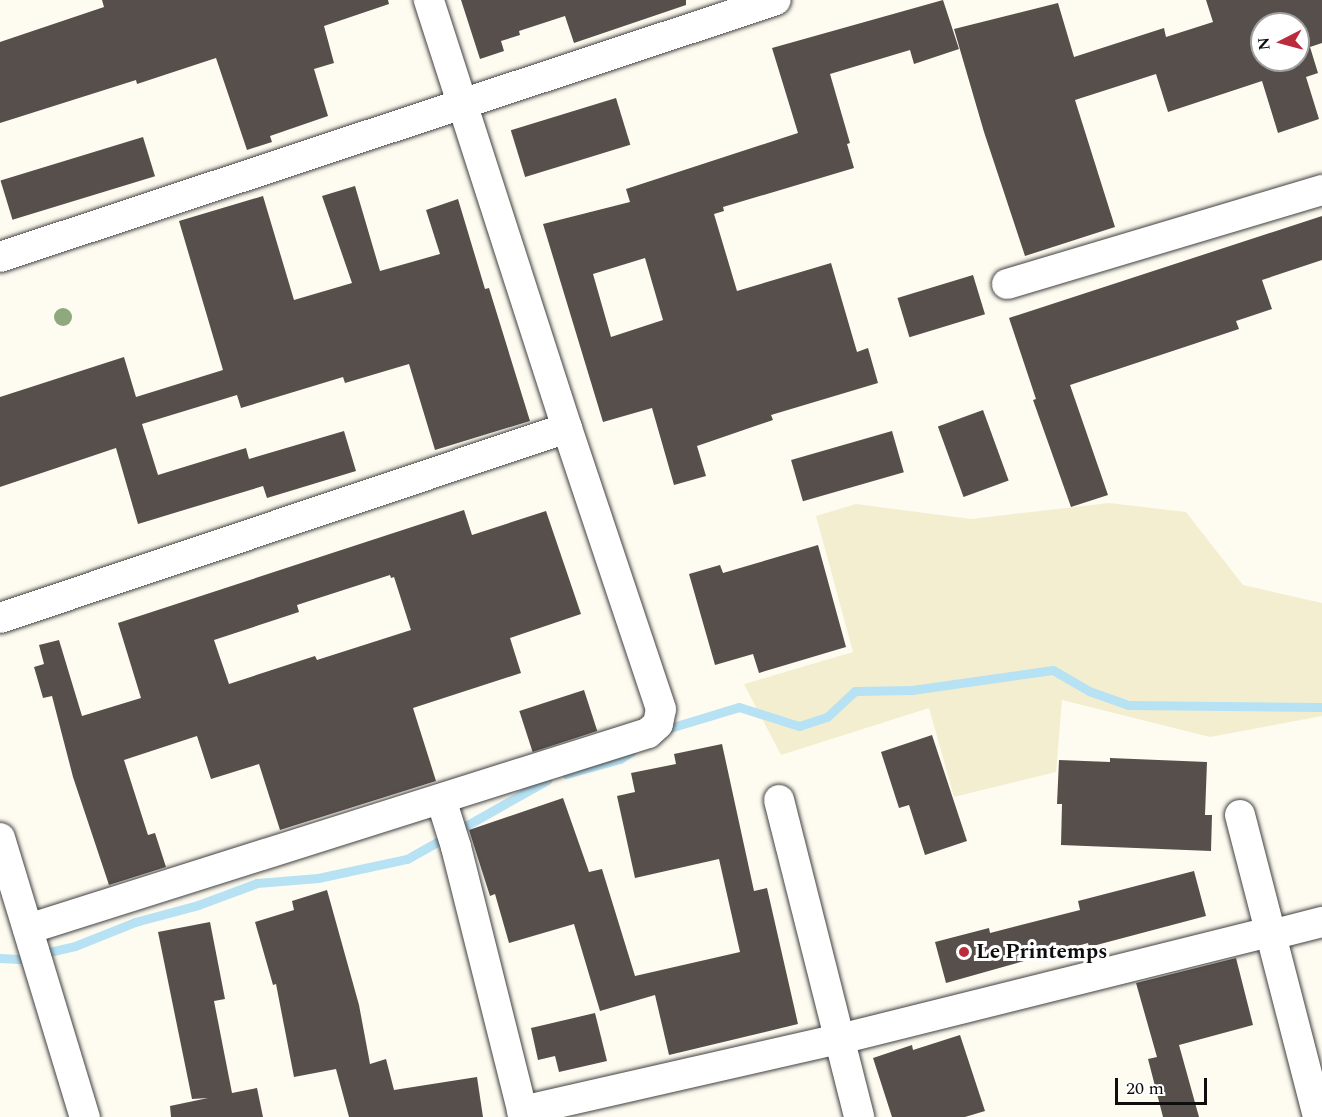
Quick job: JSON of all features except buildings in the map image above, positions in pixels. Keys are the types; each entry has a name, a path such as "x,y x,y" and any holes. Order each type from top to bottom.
{"street":[{"path":"28,929 443,805 648,733 658,724 661,709 567,428 429,0"},
{"path":"0,257 776,0"},
{"path":"1007,284 1322,190"},
{"path":"0,618 567,428"},
{"path":"779,800 859,1117"},
{"path":"443,805 456,847 523,1114 1322,922"},
{"path":"1240,815 1318,1117"},
{"path":"0,838 86,1117"}],"shaded area":[{"path":"1109,503 1186,512 1243,585 1322,603 1322,716 1210,737 1062,700 1056,772 954,797 929,708 781,755 744,684 853,652 816,516 856,504 971,519"}],"waterway":[{"path":"663,730 739,707 799,726 827,717 855,691 912,690 1053,670 1089,691 1128,705 1321,707"},
{"path":"566,774 620,759 632,751"},
{"path":"0,958 19,959 75,946 135,922 198,905 257,883 318,878 407,859 547,780"}],"place":[{"name":"Le Printemps","path":"964,952"}]}
